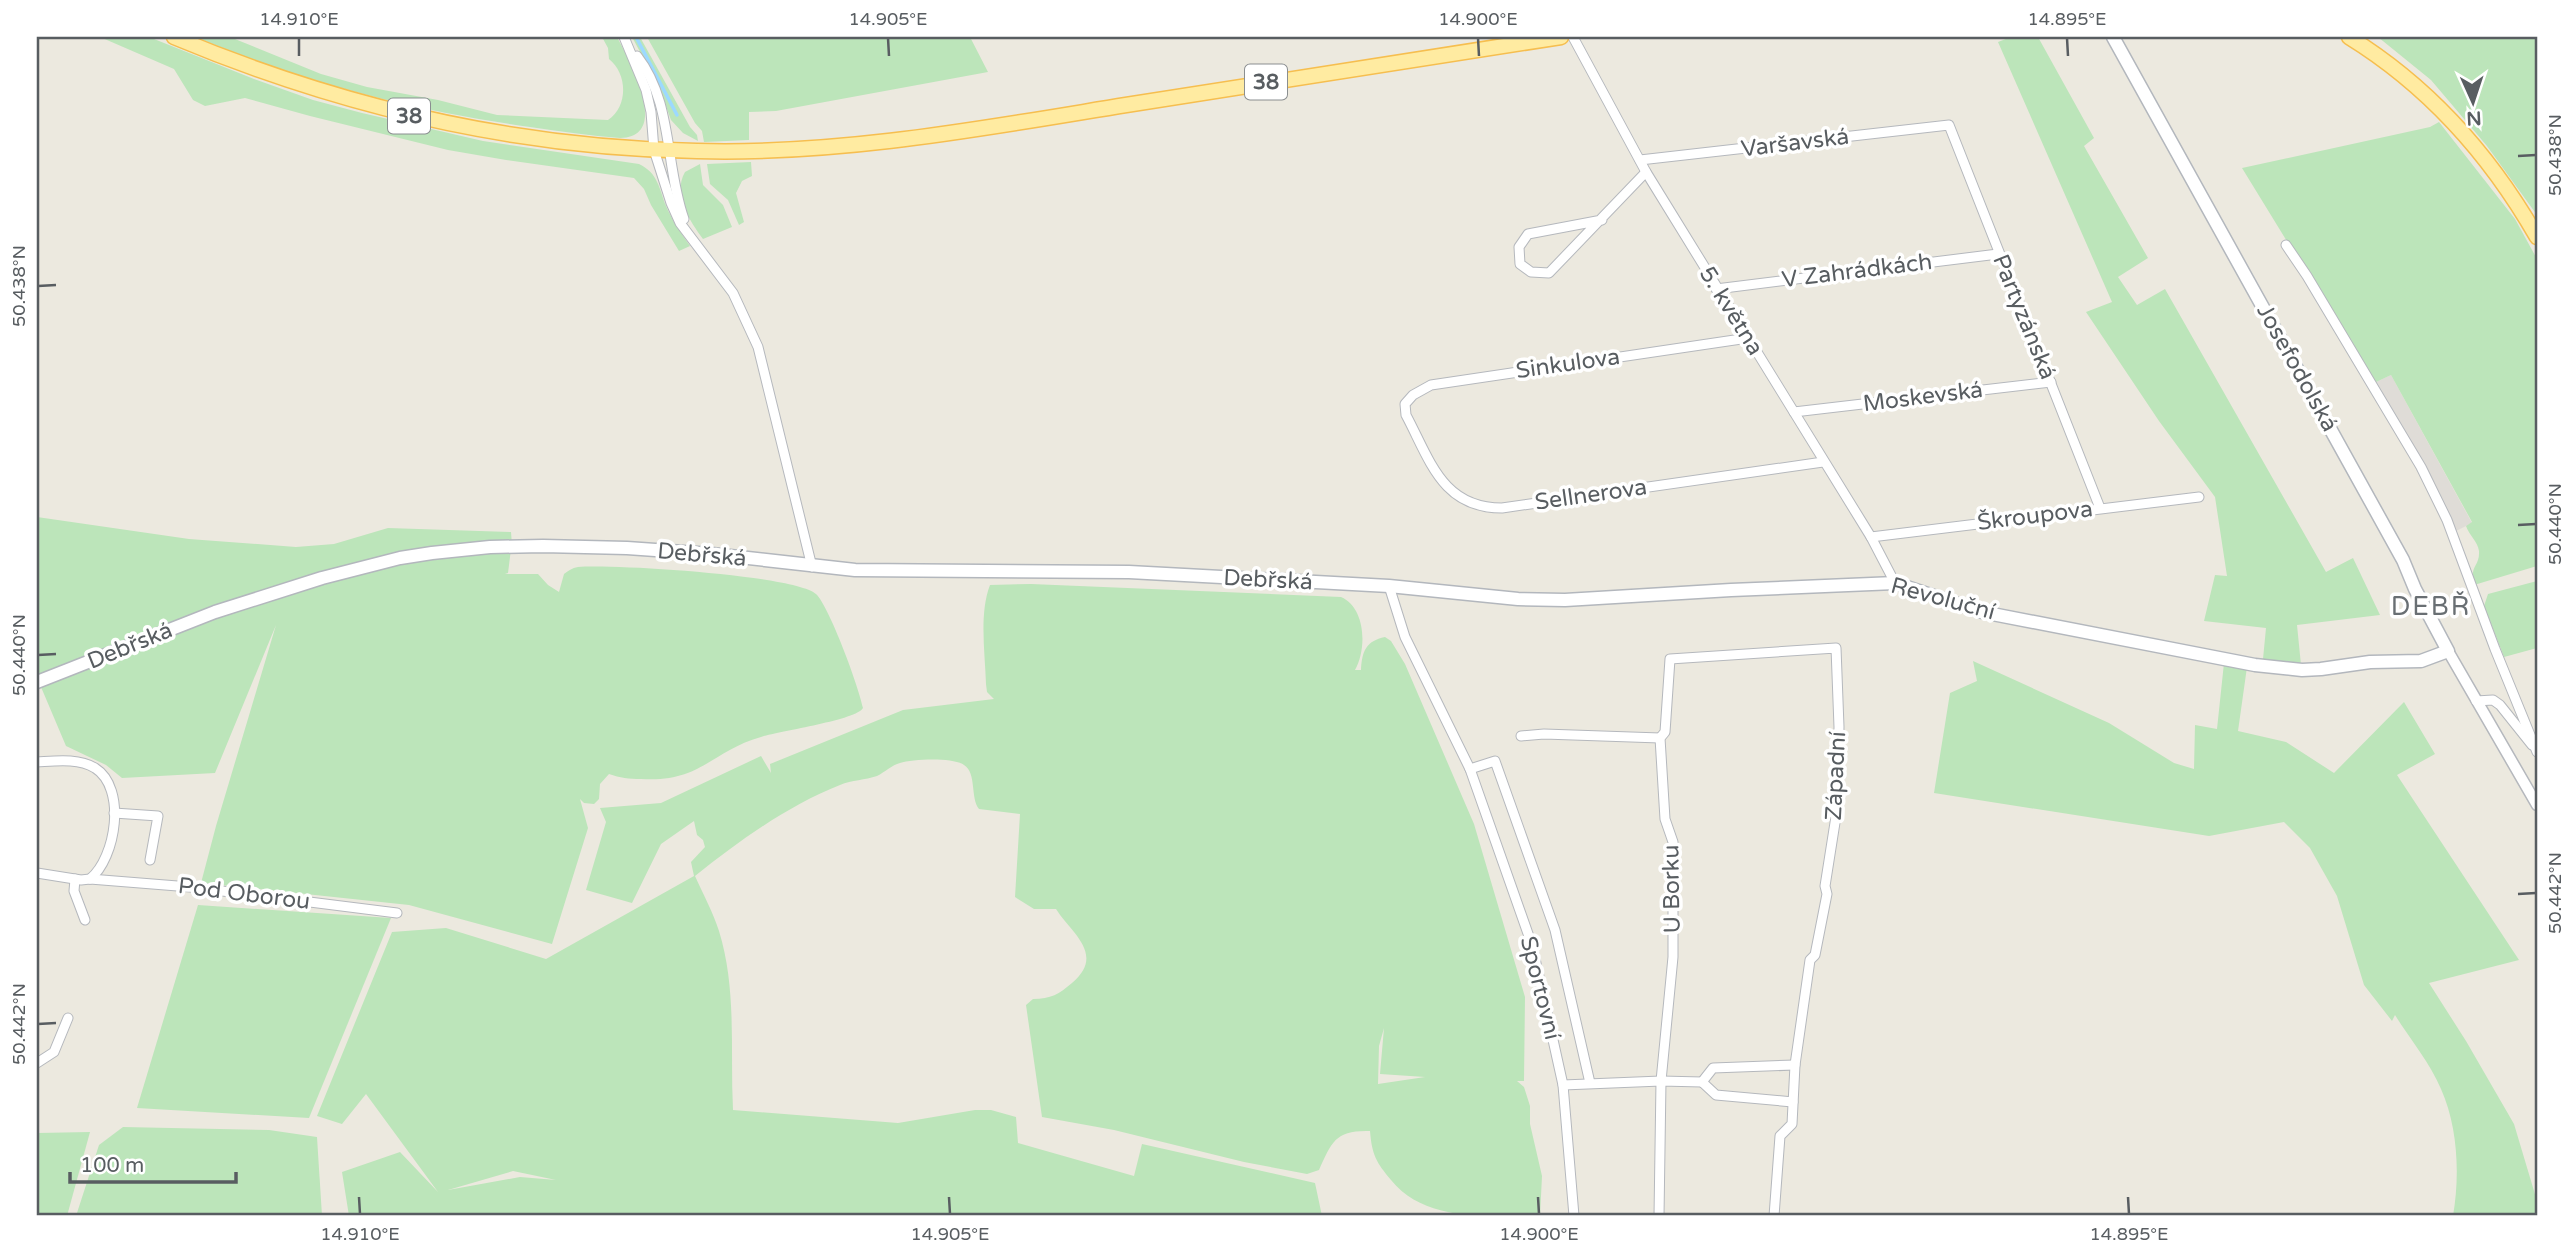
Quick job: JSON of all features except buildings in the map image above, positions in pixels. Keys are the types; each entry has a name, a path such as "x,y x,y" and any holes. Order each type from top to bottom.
{"main road":[{"name":"38","path":"174,37 303,86 408,115 529,138 654,150 709,152 824,147 943,134 1561,37"},
{"name":"Josefodolská","path":"2113,37 2403,560 2448,651"},
{"path":"2349,37 2412,82 2465,133 2500,177 2537,237"},
{"name":"Debřská","path":"37,682 215,612 322,578 432,552 490,547 626,548 712,554 855,570 1129,572 1389,586"},
{"name":"Revoluční","path":"1389,586 1493,597 1565,600 1757,588 1895,583 1982,612 2255,664 2302,670 2371,662 2421,661 2448,651"}],"street":[{"path":"624,37 644,64 655,89 670,151 678,202 692,236"},
{"name":"5. května","path":"1573,37 1646,172 1871,537 1895,583"},
{"path":"630,47 646,90 654,150 671,203 680,223 733,293 758,347 812,567"},
{"name":"Varšavská","path":"1640,160 1949,125"},
{"name":"Partyzánská","path":"1949,125 2100,508"},
{"path":"1602,220 1528,234 1519,247 1520,264 1531,272 1549,273 1602,220 1646,172"},
{"path":"2286,245 2308,276 2421,467 2447,520 2537,752"},
{"name":"V Zahrádkách","path":"1716,289 1998,254"},
{"name":"Sinkulova","path":"1406,415 1405,404 1413,395 1431,385 1748,338"},
{"name":"Moskevská","path":"1794,412 2051,382"},
{"name":"Sellnerova","path":"1406,415 1444,487 1471,504 1485,508 1502,508 1823,462"},
{"name":"Škroupova","path":"1871,537 2199,497"},
{"name":"Sportovní","path":"1389,586 1405,638 1470,769 1532,945 1563,1085 1574,1216"},
{"name":"Západní","path":"1670,659 1836,648 1839,727 1837,810 1825,886 1827,894 1815,955 1810,960 1795,1065 1792,1124 1780,1136 1774,1216"},
{"name":"Josefodolská","path":"2448,651 2537,805"},
{"name":"U Borku","path":"1659,1216 1661,1081 1673,957 1673,842 1665,819 1660,738 1665,732 1670,659"},
{"path":"2476,701 2493,699 2537,752"},
{"path":"1521,736 1544,734 1660,738"},
{"path":"37,762 71,761 97,769 109,783 114,799 114,813 108,855 90,879"},
{"name":"Sportovní","path":"1470,769 1495,761 1555,930 1590,1083"},
{"name":"Pod Oborou","path":"114,813 158,816 150,860"},
{"name":"Pod Oborou","path":"37,873 75,879 190,887 397,913"},
{"path":"75,879 74,891 85,920"},
{"path":"37,1063 54,1052 68,1018"},
{"path":"1702,1082 1713,1068 1795,1065"},
{"path":"1563,1085 1702,1082 1716,1096 1793,1102"}],"shaded area":[{"path":"2391,375 2472,523 2454,532 2374,383"}],"green space":[{"path":"100,37 149,37 254,79 313,100 362,113 483,141 639,164 654,176 671,216 690,246 679,251 644,189 634,178 448,150 245,98 205,106 193,100 174,69"},
{"path":"196,37 230,37 321,74 367,87 438,100 497,115 608,120 620,107 623,90 619,72 609,59 608,48 602,37 617,37 637,79 645,112 643,125 635,134 620,138 445,113 319,81"},
{"path":"632,37 640,37 698,141 683,133 671,120 659,87"},
{"path":"647,37 970,37 988,72 776,111 749,112 749,140 704,142 702,131"},
{"path":"2011,37 2038,37 2094,138 2084,146 2148,258 2118,277 2137,305 2165,289 2326,572 2353,558 2380,615 2297,625 2301,665 2263,659 2266,628 2204,621 2215,575 2227,576 2215,497 2159,421 2086,312 2112,302 1998,42"},
{"path":"2378,37 2537,37 2537,215 2487,146 2431,80"},
{"path":"2439,122 2515,219 2537,259 2537,566 2474,585 2473,574 2479,551 2466,526 2472,522 2391,375 2374,383 2242,168 2430,127"},
{"path":"751,162 752,176 742,181 736,193 744,222 739,225 728,200 710,184 707,164"},
{"path":"700,164 703,185 723,205 732,227 703,239 684,207 680,190 685,172"},
{"path":"37,517 189,539 296,547 334,544 388,528 511,532 512,545 399,555 37,678"},
{"path":"511,549 508,573 505,574 538,574 559,592 564,574 578,567 702,572 801,587 816,594 822,601 850,666 863,708 847,717 744,743 705,765 678,776 637,779 609,774 600,784 599,799 594,804 584,803 580,799 588,828 552,944 409,905 201,883 276,625 215,773 122,778 106,765 66,746 41,687 218,614 402,559"},
{"path":"2537,581 2537,648 2504,657 2484,606 2488,594"},
{"path":"1031,584 1341,597 1349,602 1360,619 1362,641 1355,670 1361,670 1362,657 1369,644 1385,637 1391,641 1405,664 1474,824 1525,997 1524,1081 1517,1081 1524,1087 1530,1106 1530,1124 1542,1176 1540,1216 1460,1214 1422,1204 1405,1194 1382,1168 1372,1146 1370,1131 1342,1135 1332,1145 1319,1170 1307,1174 1244,1162 1114,1130 1042,1117 1026,1005 1033,999 1054,995 1072,983 1082,972 1086,953 1077,935 1056,909 1034,909 1015,897 1020,814 979,809 971,774 959,762 914,760 894,765 877,776 845,783 801,803 764,825 695,876 711,910 725,953 731,998 733,1110 898,1123 975,1110 991,1110 1016,1117 1018,1143 1134,1176 1142,1144 1315,1183 1322,1216 349,1216 342,1172 400,1152 438,1192 366,1094 342,1124 317,1116 392,932 446,928 546,959 694,876 691,862 705,847 703,840 697,835 694,821 661,844 632,903 586,890 606,822 600,808 661,803 761,756 771,773 770,764 903,710 994,699 987,692 984,646 985,608 990,585","holes":["1384,1028 1380,1074 1425,1077 1378,1084 1379,1046","513,1171 556,1180 520,1177 448,1190"]},
{"path":"1973,661 2109,723 2174,763 2194,769 2195,725 2217,729 2224,663 2247,667 2238,731 2286,742 2334,773 2404,702 2435,754 2397,775 2519,960 2429,983 2514,1124 2537,1201 2537,1216 2453,1216 2456,1151 2451,1119 2441,1089 2426,1060 2395,1015 2392,1021 2364,985 2337,896 2310,848 2284,822 2209,836 1934,793 1950,693 1977,681"},
{"path":"198,905 391,918 309,1118 137,1108"},
{"path":"123,1127 269,1130 317,1137 322,1216 76,1216 99,1145"},
{"path":"90,1132 67,1216 37,1216 37,1133"}],"waterway":[{"path":"636,37 677,115"}],"district":[{"name":"DEBŘ","path":"2431,606"}]}
